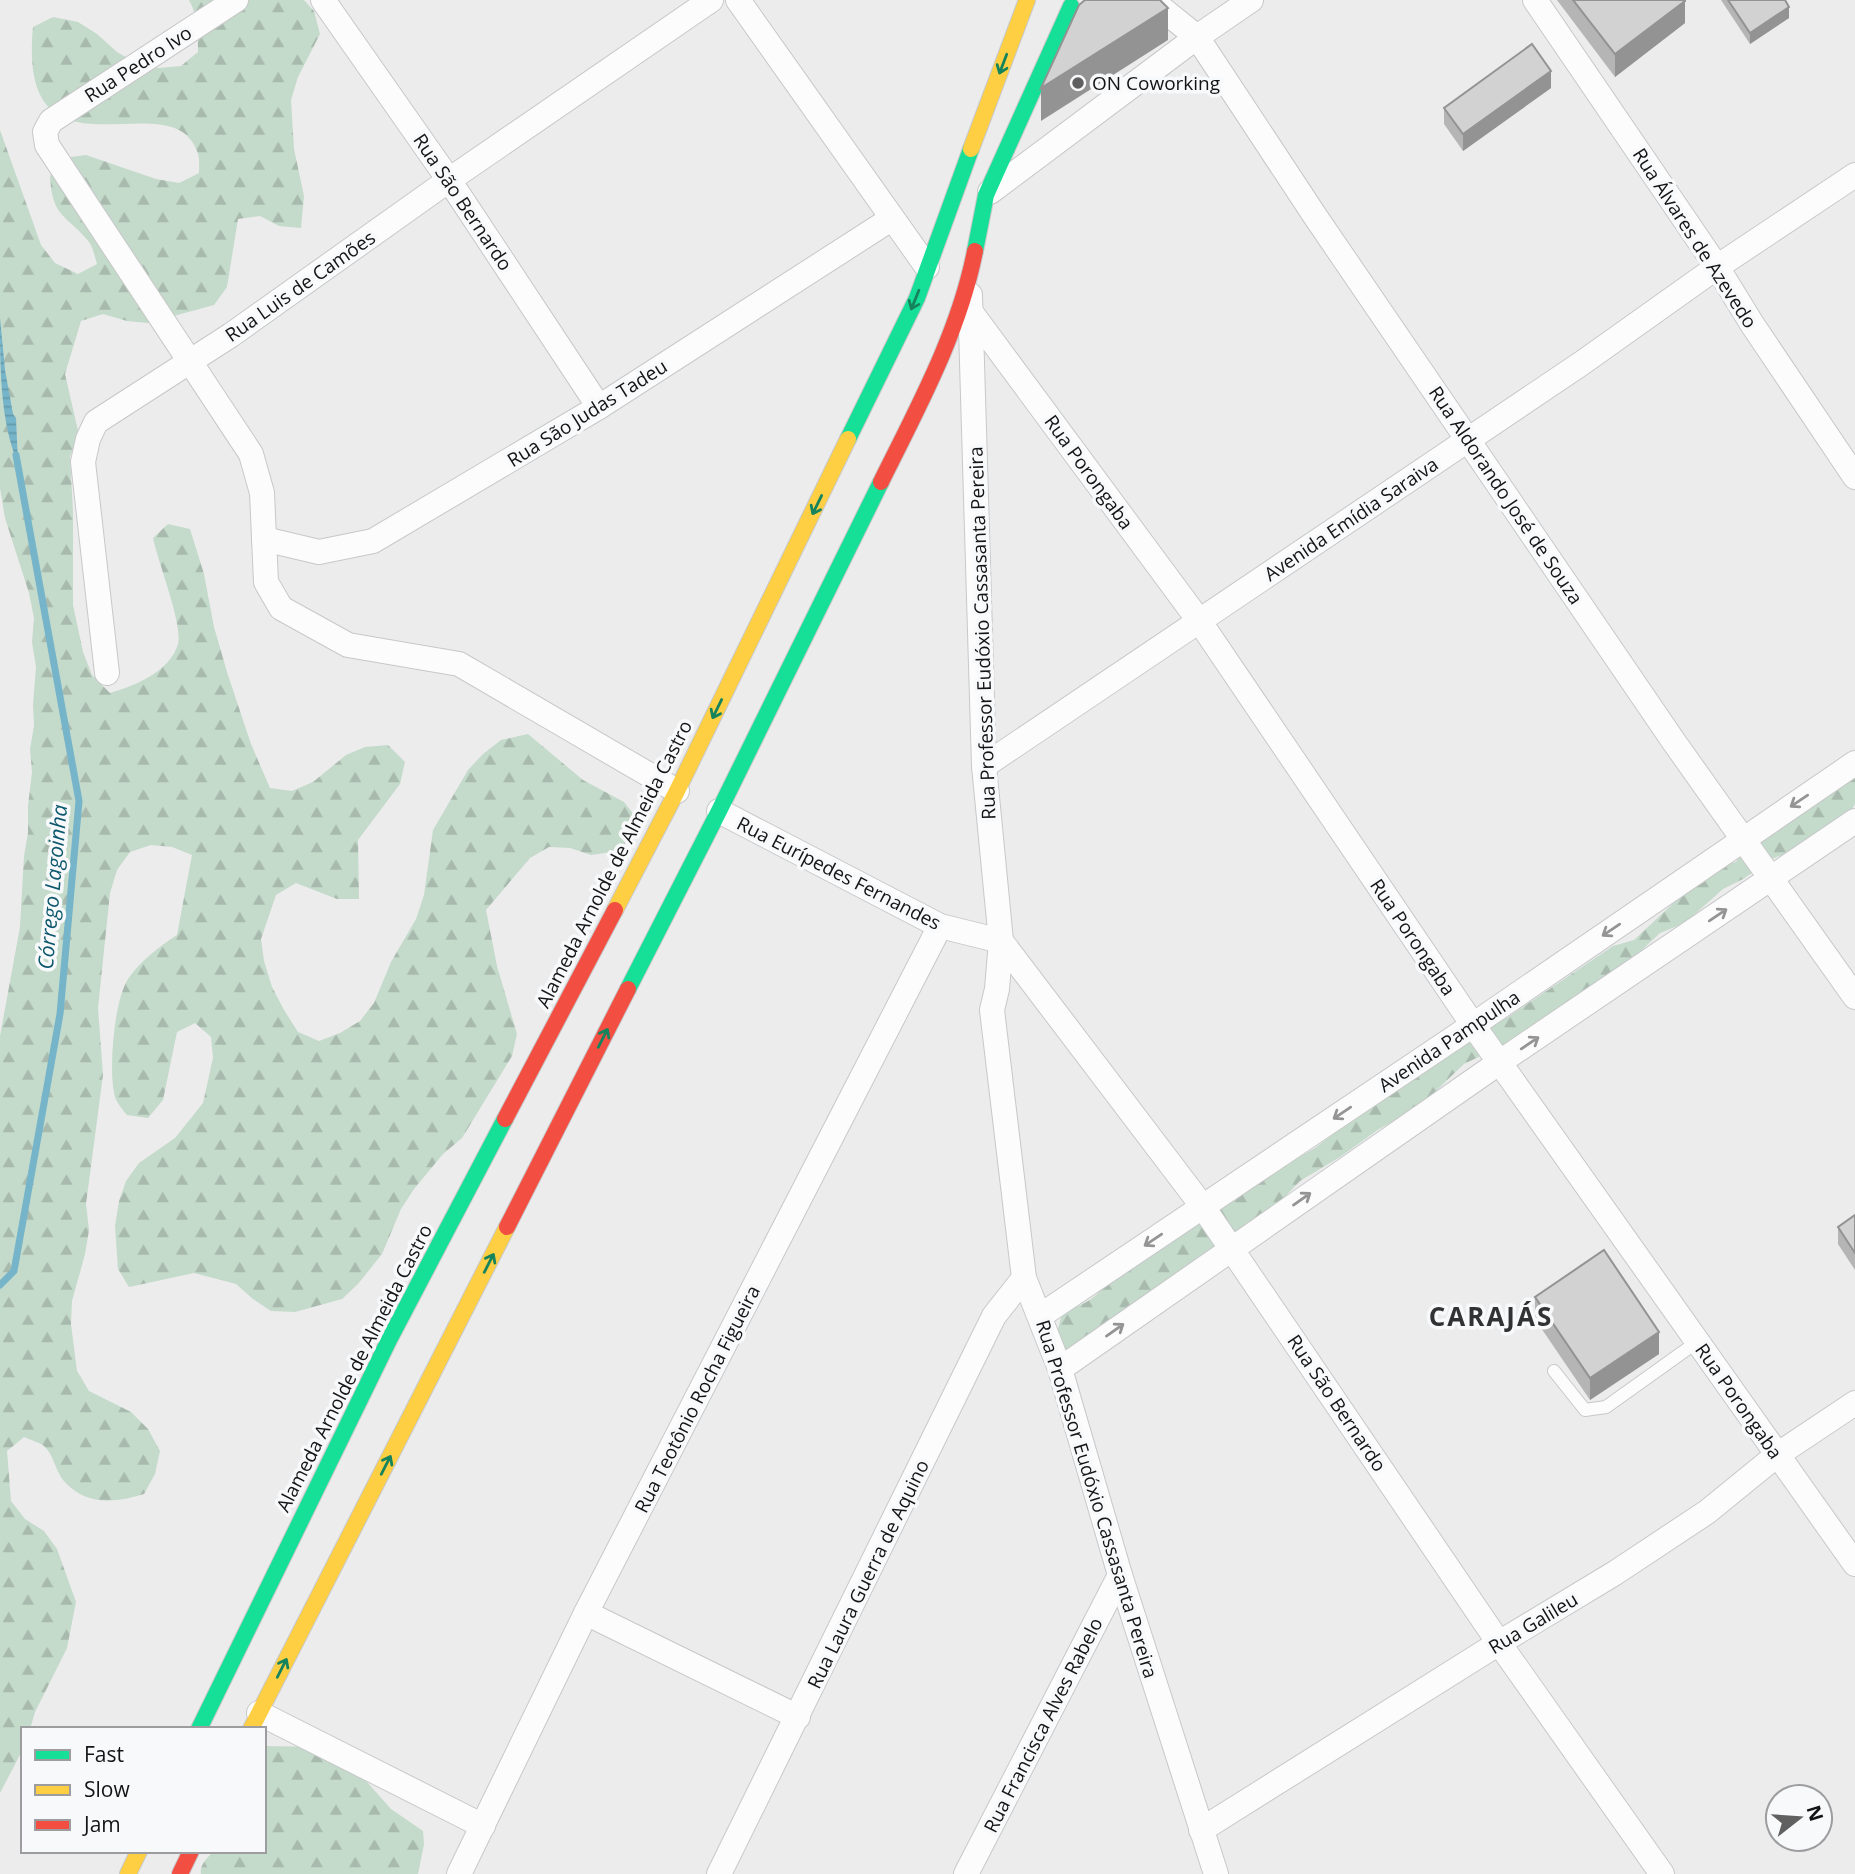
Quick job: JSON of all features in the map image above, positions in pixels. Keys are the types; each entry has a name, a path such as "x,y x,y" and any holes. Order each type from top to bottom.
{"main road":[{"name":"Alameda Arnolde de Almeida Castro","path":"200,1727 389,1340 552,1043 917,298 1027,0"},
{"path":"1052,0 1062,5 1089,5"},
{"path":"255,1721 587,1059 719,811 930,382 970,282 986,195 1071,6"},
{"path":"128,1874 138,1853"},
{"path":"180,1874 190,1853"}],"street":[{"name":"Rua Pedro Ivo","path":"189,362 47,145 45,132 51,121 236,0"},
{"name":"Rua São Bernardo","path":"323,0 449,180 599,407"},
{"name":"Rua Luis de Camões","path":"107,673 83,462 88,439 96,422 232,335 449,180 711,0"},
{"path":"738,0 927,267"},
{"name":"Rua Aldorando José de Souza","path":"1150,0 1197,37 1315,216 1674,742 1855,997"},
{"path":"986,195 1197,37 1251,0"},
{"name":"Rua Álvares de Azevedo","path":"1535,0 1717,267 1855,477"},
{"name":"Avenida Emídia Saraiva","path":"984,766 1582,363 1717,267 1855,175"},
{"name":"Rua São Judas Tadeu","path":"264,539 319,552 373,541 599,407 891,219"},
{"name":"Rua Professor Eudóxio Cassasanta Pereira","path":"970,282 984,766 1001,941 997,989 992,1010 1024,1278 1060,1369 1120,1576 1216,1874"},
{"name":"Rua Porongaba","path":"970,311 1200,622 1473,1025 1855,1564"},
{"path":"189,362 251,454 262,493 266,582 281,608 348,645 459,664 677,791"},
{"name":"Avenida Pampulha","path":"1040,1316 1473,1025 1855,763"},
{"name":"Rua Eurípedes Fernandes","path":"719,811 940,926 1001,941"},
{"path":"1060,1369 1500,1062 1855,821"},
{"name":"Rua Teotônio Rocha Figueira","path":"459,1874 586,1613 940,926"},
{"name":"Rua São Bernardo","path":"1001,941 1203,1207 1499,1643 1662,1874"},
{"name":"Rua Laura Guerra de Aquino","path":"719,1874 994,1316 1024,1278"},
{"name":"Rua Galileu","path":"1201,1830 1615,1573 1707,1512 1777,1455 1855,1403"},
{"name":"Rua Francisca Alves Rabelo","path":"966,1874 1120,1576"},
{"path":"586,1613 798,1717"},
{"path":"255,1721 483,1826"}],"lane":[{"path":"1554,1371 1585,1410 1606,1407 1697,1342"}],"green space":[{"path":"189,0 304,0 314,11 320,34 298,77 291,100 294,149 304,196 301,228 279,226 260,216 238,219 227,287 214,305 148,323 127,321 103,314 81,321 65,374 79,435 70,456 73,605 83,652 92,675 110,693 150,676 174,654 179,635 177,623 153,538 168,524 190,529 204,574 214,627 227,672 251,744 270,788 292,791 313,782 346,755 365,747 388,745 405,762 400,784 358,840 359,899 337,899 296,883 276,895 261,939 272,987 284,1010 298,1032 319,1041 360,1021 374,1003 391,962 416,919 424,895 433,830 468,770 501,740 528,734 583,780 624,802 639,821 630,840 612,852 591,855 570,848 549,847 530,858 486,910 497,966 517,1034 512,1056 462,1138 443,1154 414,1189 401,1209 382,1254 358,1284 342,1299 295,1312 271,1311 236,1284 194,1273 129,1287 118,1269 115,1226 126,1181 139,1163 175,1138 203,1103 213,1058 211,1037 195,1023 177,1032 163,1100 148,1118 127,1115 116,1099 112,1054 123,989 139,966 177,935 192,855 172,847 151,845 130,852 117,870 110,893 98,1008 103,1075 86,1204 89,1230 72,1301 71,1324 77,1371 89,1391 131,1412 148,1429 160,1451 155,1474 144,1494 101,1500 81,1494 63,1480 52,1458 40,1443 24,1437 7,1451 11,1501 25,1519 44,1531 57,1549 76,1602 67,1648 35,1712 31,1727 21,1727 21,1753 0,1793 0,1036 20,927 32,772 30,749 34,726 36,667 32,642 34,618 29,593 5,518 0,488 0,130 41,245 55,263 78,274 97,264 89,242 57,208 54,200 50,176 64,158 86,155 156,179 179,183 199,173 198,153 182,132 158,124 99,124 71,120 48,107 34,77 33,27 53,17 78,22 136,63 159,68 181,66 198,52 198,32"},
{"path":"1855,778 1855,804 1844,823 1804,847 1774,858 1723,889 1685,923 1660,933 1630,961 1520,1037 1464,1064 1419,1107 1379,1129 1300,1181 1280,1202 1072,1354 1054,1346 1062,1313 1091,1299 1104,1284 1315,1148 1369,1110 1384,1093 1487,1027 1508,1017 1613,946 1634,940 1680,897 1725,865 1736,862 1742,851"},
{"path":"266,1746 320,1747 359,1773 391,1809 423,1831 424,1844 418,1874 201,1874 212,1853 266,1853"}],"water":[{"path":"0,318 5,370 16,418 18,463 4,412"}],"building":[{"path":"1085,0 1160,0 1168,8 1041,88 1079,5"},
{"path":"1573,0 1685,0 1685,1 1615,54"},
{"path":"1728,0 1785,0 1789,7 1750,33"},
{"path":"1532,44 1551,71 1463,134 1444,108"},
{"path":"1855,1215 1855,1253 1838,1227"},
{"path":"1604,1250 1659,1332 1590,1378 1535,1297"}],"waterway":[{"name":"Córrego Lagoinha","path":"0,1285 14,1271 60,1014 79,801 16,455"}],"traffic: fast":[{"path":"975,251 986,195 1071,6"},
{"path":"848,439 917,298 971,149"},
{"path":"628,989 881,482"},
{"path":"200,1727 389,1340 505,1119"}],"traffic: slow":[{"path":"971,149 1027,0"},
{"path":"615,910 677,791 848,439"},
{"path":"252,1727 507,1227"},
{"path":"128,1874 138,1853"}],"traffic: jam":[{"path":"881,482 948,341 975,251"},
{"path":"505,1119 615,910"},
{"path":"507,1227 628,989"},
{"path":"180,1874 190,1853"}],"place":[{"name":"ON Coworking","path":"1078,83"}],"district":[{"name":"CARAJÁS","path":"1491,1317"}]}
